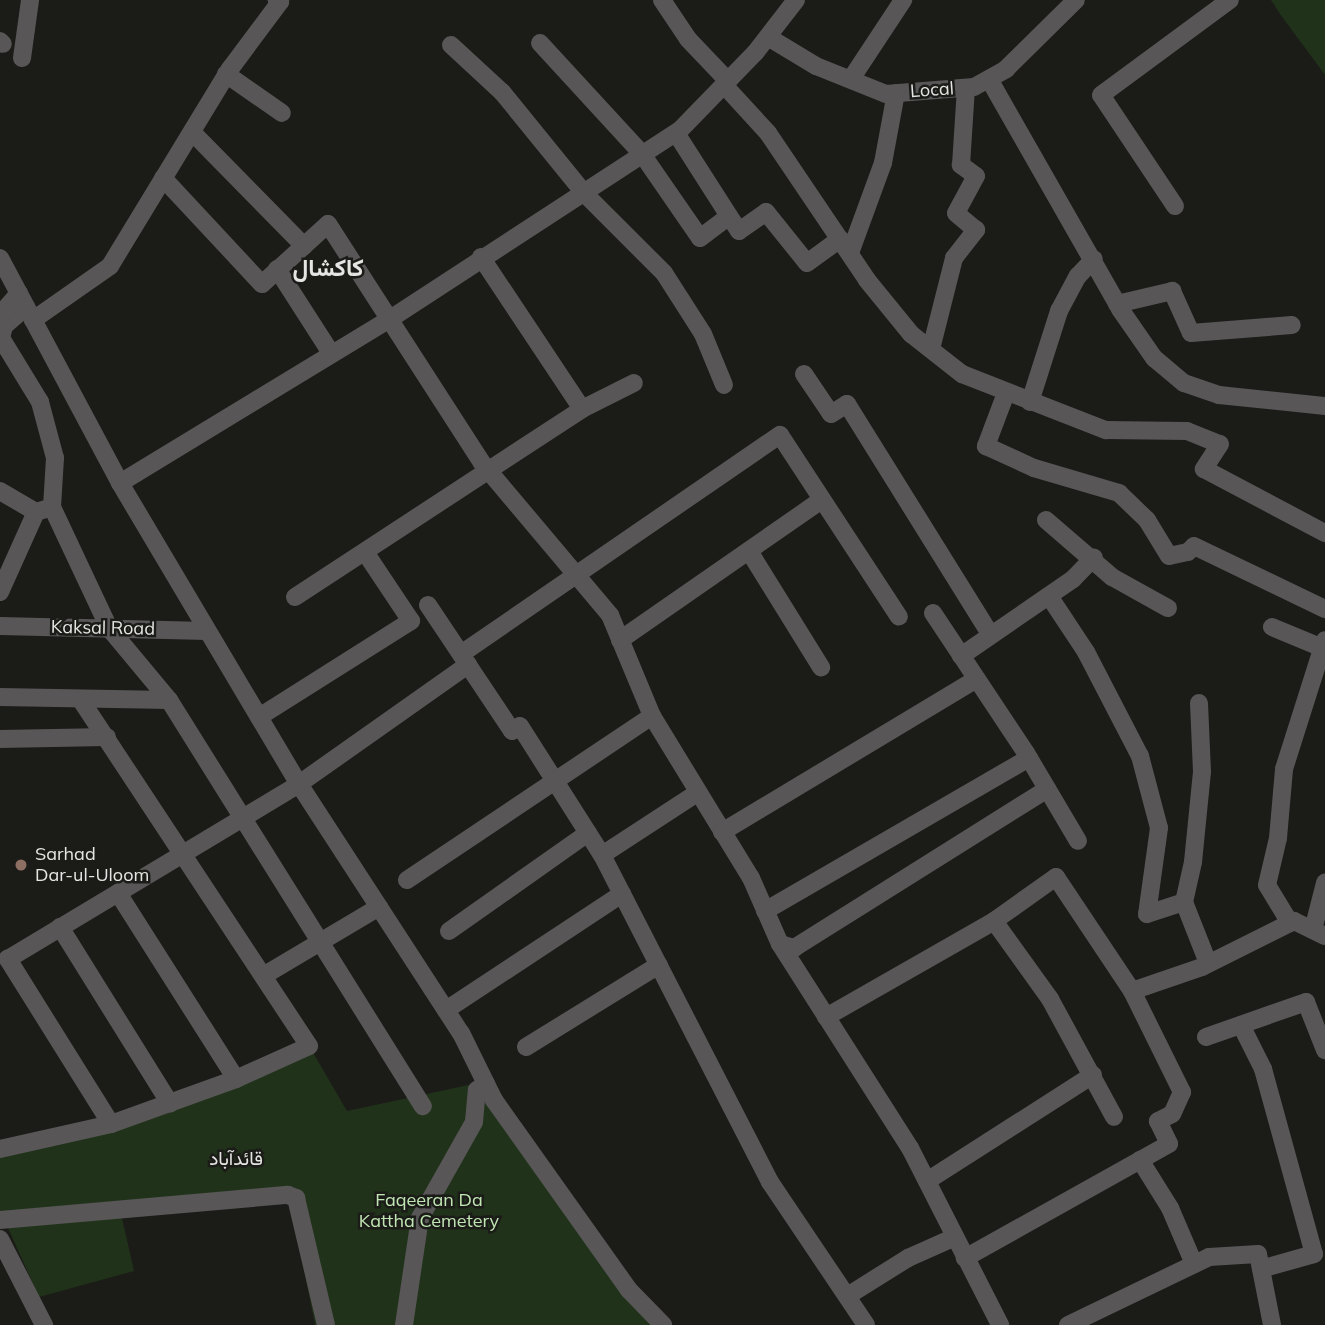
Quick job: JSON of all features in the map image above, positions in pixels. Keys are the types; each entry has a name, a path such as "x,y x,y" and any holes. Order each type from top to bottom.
{"street":[{"path":"22,58 30,0"},
{"path":"0,315 26,307 110,266 163,178 194,134 226,74 277,0"},
{"path":"120,484 390,318 676,133 768,37 796,0"},
{"path":"851,79 903,0"},
{"name":"Local","path":"768,37 851,79 896,93 966,88 1006,69 1076,0"},
{"path":"1175,206 1101,94 1230,0"},
{"path":"669,3 726,83 768,133 845,246 911,334 962,373 1006,393 1106,430 1186,431 1220,444 1204,469 1325,533"},
{"path":"540,43 642,154 700,238 729,216"},
{"path":"451,44 502,92 584,193 664,273 703,334 724,386"},
{"path":"226,74 282,113"},
{"path":"989,79 1118,304 1154,358 1184,383 1219,394 1325,406"},
{"path":"931,349 954,258 976,230 956,213 976,176 961,165 966,88"},
{"path":"676,133 739,231 766,212 807,262 845,246 883,163 896,93"},
{"path":"194,134 304,246"},
{"path":"163,178 262,284 328,224 491,472 610,615 652,716 751,878 779,944 927,1181 1000,1325"},
{"path":"481,257 582,410"},
{"path":"0,258 120,484 299,784 446,1010 486,1084 575,1217 629,1290 663,1325"},
{"path":"1030,402 1059,311 1078,276 1094,259"},
{"path":"277,268 331,353"},
{"path":"1118,304 1172,291 1191,333 1293,325"},
{"path":"0,592 44,510 55,458 40,402 1,338 5,326 26,307"},
{"path":"804,374 831,414 847,404 991,635"},
{"path":"295,597 491,472 582,410 634,383"},
{"path":"1006,393 986,446 1034,468 1119,493 1147,520 1169,556 1188,552 1194,546 1325,609"},
{"path":"111,1124 8,959 187,855 299,784 577,577 780,435 820,501 898,617"},
{"path":"0,491 44,510 108,628 169,701 245,818 423,1106"},
{"path":"620,640 820,501"},
{"path":"1046,520 1094,557 1112,576 1168,608"},
{"path":"749,551 821,667"},
{"path":"259,717 411,621 365,552"},
{"path":"961,656 1049,596 1094,557"},
{"path":"1049,596 1086,652 1140,756 1159,828 1147,914 1184,902"},
{"path":"429,604 512,731 520,726 602,855 770,1182 849,1295 866,1325"},
{"path":"933,613 1029,758 1078,841"},
{"name":"Kaksal Road","path":"0,626 207,631"},
{"path":"1272,627 1324,645 1284,769 1278,838 1267,885 1290,923 1319,933 1325,883"},
{"path":"722,832 977,679"},
{"path":"0,697 169,701"},
{"path":"0,1149 111,1124 236,1079 309,1046 187,855 81,700"},
{"path":"1199,703 1202,772 1193,862 1184,902 1209,963"},
{"path":"407,880 652,716"},
{"path":"0,739 107,737"},
{"path":"765,911 1029,758"},
{"path":"779,944 793,948 1047,789"},
{"path":"602,855 697,793"},
{"path":"449,930 588,833"},
{"path":"826,1017 995,920 1056,877 1132,991 1182,1092 1172,1114 1158,1121 1169,1144 965,1258"},
{"path":"118,893 236,1079"},
{"path":"446,1010 622,894"},
{"path":"263,976 379,907"},
{"path":"995,920 1050,999 1114,1117"},
{"path":"1132,991 1209,963 1290,923"},
{"path":"60,927 170,1104"},
{"path":"526,1047 659,965"},
{"path":"1206,1037 1306,1002 1325,1050"},
{"path":"1241,1025 1263,1069 1314,1254 1261,1269"},
{"path":"927,1181 1093,1075"},
{"path":"404,1325 420,1218 474,1122 477,1090 486,1084"},
{"path":"1140,1160 1170,1208 1194,1264"},
{"path":"0,1220 288,1195 296,1198 326,1325"},
{"path":"849,1295 908,1258 955,1237"},
{"path":"0,1239 44,1325"},
{"path":"1068,1325 1209,1257 1258,1254 1272,1325"}],"green space":[{"path":"1271,0 1325,0 1325,75 1280,14"},
{"name":"Faqeeran Da Kattha Cemetery","path":"308,1044 347,1111 473,1084 668,1325 315,1325 290,1200 122,1218 134,1271 39,1297 4,1219 0,1220 0,1148 236,1079"}],"place":[{"name":"Sarhad Dar-ul-Uloom","path":"21,865"}],"district":[{"name":"کاکشال","path":"328,268"},
{"name":"قائدآباد","path":"236,1159"}]}
